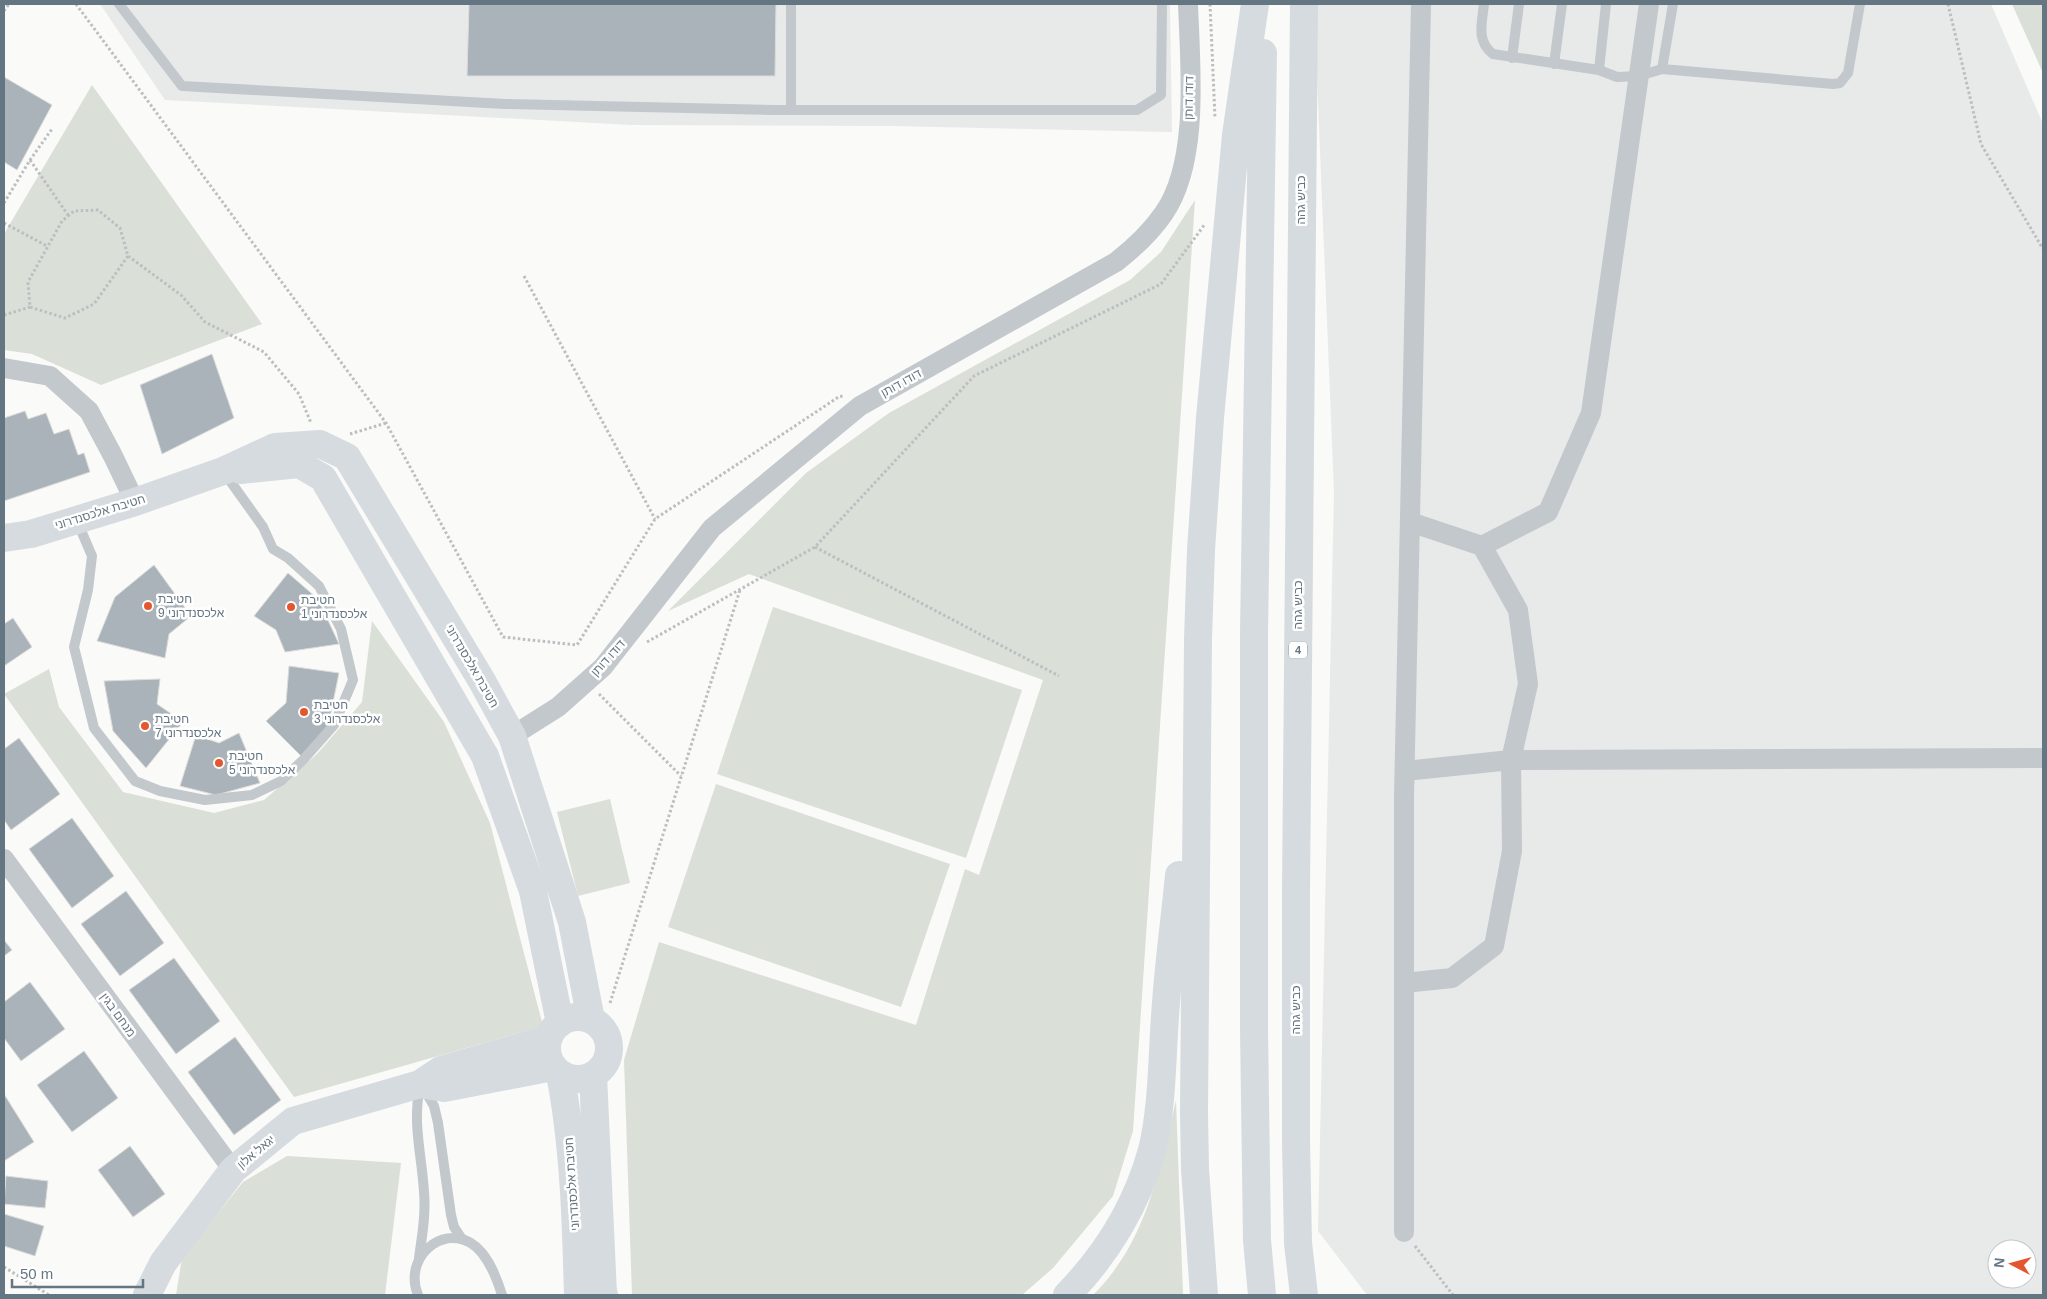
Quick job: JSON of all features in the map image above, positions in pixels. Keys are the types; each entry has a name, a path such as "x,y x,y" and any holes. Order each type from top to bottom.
{"main road":[{"path":"1204,1295 1195,1178 1194,1112 1198,639 1201,550 1236,135 1255,4"},
{"path":"1262,1295 1257,1240 1253,881 1254,633 1264,4"},
{"name":"כביש גהה","path":"1304,4 1296,892 1297,1197 1298,1243 1304,1295"},
{"name":"חטיבת אלכסנדרוני","path":"4,538 31,534 135,502 223,471 275,447 320,444 347,457 482,681 512,736 601,1012"},
{"name":"חטיבת אלכסנדרוני","path":"223,471 299,464 323,478 485,756 533,891 554,1031"},
{"path":"1067,1295 1106,1247 1126,1216 1141,1186 1152,1148 1158,1109 1166,994 1177,897 1198,639"},
{"path":"601,1012 603,1031 609,1046 604,1066 593,1075 579,1080 557,1070 549,1059 547,1049 554,1031 570,1018 601,1012"},
{"name":"יגאל אלון","path":"147,1295 163,1262 233,1170 292,1121 420,1084 441,1070 554,1031"},
{"name":"חטיבת אלכסנדרוני","path":"557,1070 597,1294"},
{"name":"יגאל אלון","path":"420,1084 444,1088 557,1070"},
{"name":"חטיבת אלכסנדרוני","path":"593,1075 597,1294"}],"street":[{"name":"דודו דותן","path":"512,736 558,707 603,667 712,528 860,406 1116,262 1137,245 1164,213 1176,191 1185,158 1189,120 1188,4"},
{"path":"1404,1232 1405,771 1421,4"},
{"path":"1482,546 1548,512 1591,413 1648,4"},
{"path":"4,368 50,376 89,412 135,502"},
{"path":"1404,983 1452,978 1494,946 1512,851 1511,760 1528,684 1518,610 1482,546 1410,522"},
{"path":"1405,771 1511,760 2043,758"},
{"name":"מנחם בגין","path":"4,859 233,1170"}],"lane":[{"path":"120,4 182,86 505,104 791,110 1137,110 1161,95 1162,4"},
{"path":"790,4 791,110"},
{"path":"1484,4 1481,39 1486,48 1493,54 1599,70 1617,77 1639,76 1662,69 1833,84 1840,83 1848,73 1860,4"},
{"path":"1512,58 1519,4"},
{"path":"1554,64 1562,4"},
{"path":"1599,70 1606,4"},
{"path":"1662,69 1673,4"},
{"path":"76,520 92,556 88,590 74,647 94,728 135,781 160,791 205,800 252,796 281,781 303,760 334,725 354,680 341,629 319,586 288,558 273,549 263,527 223,471"},
{"path":"420,1084 428,1092 434,1106 451,1215 454,1227 462,1240"},
{"path":"418,1295 413,1281 425,1209 416,1126 416,1108 420,1084"},
{"path":"418,1258 426,1248 437,1241 449,1238 462,1240 473,1245 482,1253 502,1295"}],"path":[{"path":"4,11 9,4"},
{"path":"76,4 386,423 503,637 577,645 655,519 840,396 860,406"},
{"path":"1948,4 1981,144 2043,248"},
{"path":"4,204 30,160 52,129"},
{"path":"30,160 68,215"},
{"path":"30,307 28,282 62,221 74,211 98,210 120,228 128,256 182,295 205,322 264,352 299,394 320,444"},
{"path":"4,223 47,246"},
{"path":"4,315 30,307 65,318 94,304 128,256"},
{"path":"524,276 655,519"},
{"path":"646,643 815,547 974,376 1161,284"},
{"path":"815,547 1059,676"},
{"path":"601,1012 681,776 741,590"},
{"path":"586,682 681,776"},
{"path":"1404,1232 1453,1295"},
{"path":"4,1267 48,1295"}],"shaded area":[{"path":"100,4 1170,4 1172,132 889,126 632,125 165,100"},
{"path":"1314,4 1991,4 2043,124 2043,1295 1367,1295 1318,1231 1334,492"},
{"path":"2012,4 2043,4 2043,73"},
{"path":"92,85 262,324 101,385 32,354 4,350 4,234"},
{"path":"1195,200 1133,1131 1113,1196 1053,1268 1022,1295 632,1295 624,1060 659,942 916,1025 965,869 979,875 1043,680 749,574 668,611 806,473 889,413 1130,280 1161,252"},
{"path":"773,607 1022,690 966,858 717,774"},
{"path":"372,621 444,722 490,823 543,1026 294,1097 4,694 49,669 59,707 123,792 214,813 264,800 317,754 362,702"},
{"path":"716,784 950,864 901,1007 668,927"},
{"path":"610,799 630,883 578,896 557,812"},
{"path":"1176,1100 1183,1295 1093,1295 1111,1275 1138,1229 1157,1179"},
{"path":"287,1156 401,1163 385,1295 176,1295 182,1258 243,1182"}],"building":[{"path":"469,4 776,4 775,76 467,76"},
{"path":"4,77 52,105 17,170 4,162"},
{"path":"212,354 234,418 162,454 140,385"},
{"path":"25,411 28,419 46,413 54,434 69,429 78,455 84,453 90,472 4,501 4,418"},
{"name":"חטיבת אלכסנדרוני 9","path":"154,565 191,616 169,634 165,658 97,641 115,597"},
{"name":"חטיבת אלכסנדרוני 1","path":"288,573 318,599 339,644 285,652 276,630 254,616"},
{"path":"13,618 32,647 4,666 4,624"},
{"name":"חטיבת אלכסנדרוני 3","path":"289,666 339,673 328,727 301,756 266,721 286,703"},
{"name":"חטיבת אלכסנדרוני 7","path":"160,679 157,704 183,722 146,768 113,731 104,681"},
{"name":"חטיבת אלכסנדרוני 5","path":"239,733 260,783 216,795 180,786 196,735 219,743"},
{"path":"19,738 60,794 11,830 4,820 4,749"},
{"path":"72,818 114,876 72,908 29,849"},
{"path":"126,891 164,943 120,976 81,924"},
{"path":"4,940 12,950 4,956"},
{"path":"174,958 220,1021 176,1054 129,990"},
{"path":"30,982 65,1029 21,1061 4,1038 4,1002"},
{"path":"235,1037 281,1100 234,1135 188,1072"},
{"path":"84,1051 118,1098 72,1132 37,1085"},
{"path":"4,1094 34,1142 4,1161"},
{"path":"130,1146 165,1194 133,1217 98,1170"},
{"path":"6,1176 48,1181 45,1208 4,1204"},
{"path":"4,1214 44,1226 35,1256 4,1246"}],"place":[{"name":"חטיבת אלכסנדרוני 9","path":"148,606"},
{"name":"חטיבת אלכסנדרוני 1","path":"291,607"},
{"name":"חטיבת אלכסנדרוני 3","path":"304,712"},
{"name":"חטיבת אלכסנדרוני 7","path":"145,726"},
{"name":"חטיבת אלכסנדרוני 5","path":"219,763"}]}
